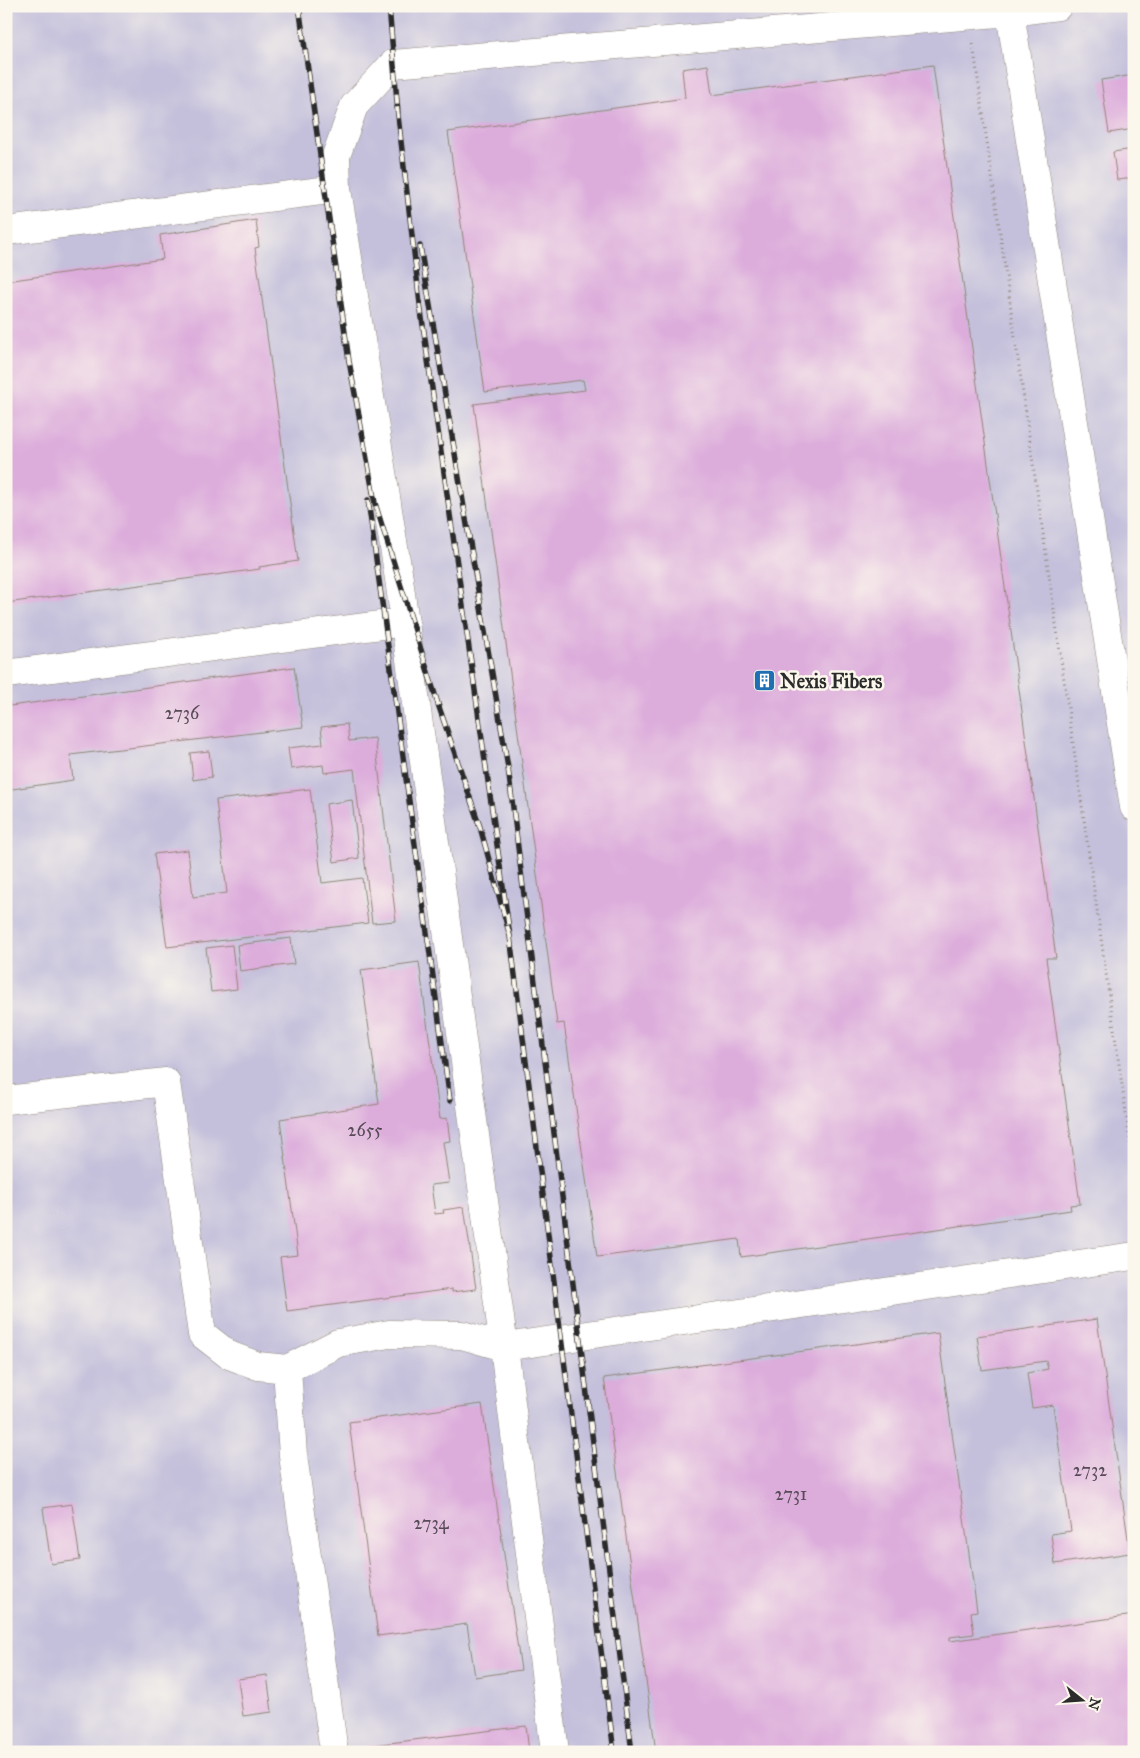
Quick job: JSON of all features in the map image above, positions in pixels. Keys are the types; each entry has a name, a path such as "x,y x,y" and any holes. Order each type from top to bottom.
{"lane":[{"path":"555,1752 504,1346 404,622 336,189 336,156 354,106 393,64 1010,12 1058,6"},
{"path":"1010,12 1134,807"},
{"path":"6,231 336,189"},
{"path":"6,674 404,622"},
{"path":"6,1100 166,1082 202,1334 229,1356 258,1366 287,1369 338,1343 389,1334 462,1335 504,1346 1134,1256"},
{"path":"287,1369 293,1455 334,1752"}],"path":[{"path":"969,15 1134,1169"}],"shaded area":[{"path":"6,6 1134,6 1134,1752 6,1752"}],"building":[{"name":"Nexis Fibers","path":"708,65 712,95 933,65 1056,958 1046,958 1080,1204 1070,1205 1071,1210 741,1257 739,1239 597,1257 564,1023 557,1024 474,404 585,390 583,380 485,392 448,132 685,98 682,69"},
{"path":"1134,75 1134,129 1109,133 1101,80"},
{"path":"1134,149 1134,178 1117,180 1113,152"},
{"path":"256,220 259,247 255,248 298,561 259,567 260,569 6,603 6,281 163,259 160,235"},
{"path":"1134,238 1134,272 1133,272 1128,239"},
{"path":"294,667 303,727 70,755 73,780 6,790 6,687 10,706"},
{"path":"347,724 349,741 375,738 396,921 372,923 354,769 324,773 323,765 291,769 288,748 323,744 321,727"},
{"path":"209,751 212,777 193,780 190,753"},
{"path":"310,789 322,883 362,878 368,923 167,947 154,854 188,850 193,897 227,893 216,800"},
{"path":"6,800 9,800 11,825 6,826"},
{"path":"352,800 359,858 334,862 326,804"},
{"path":"291,938 294,964 240,971 237,945"},
{"path":"232,945 237,989 211,992 206,948"},
{"path":"419,962 440,1119 447,1118 450,1141 443,1142 449,1183 431,1185 435,1214 444,1213 443,1210 464,1207 476,1289 452,1292 452,1289 287,1311 280,1257 298,1255 280,1119 379,1104 361,970"},
{"path":"1097,1319 1130,1553 1055,1564 1051,1534 1071,1531 1053,1405 1032,1408 1027,1373 1048,1369 1046,1361 982,1370 977,1336"},
{"path":"938,1333 977,1611 971,1612 974,1634 950,1637 950,1641 1134,1615 1134,1752 656,1752 604,1378"},
{"path":"482,1404 521,1670 475,1677 467,1624 378,1636 349,1422"},
{"path":"72,1504 80,1560 51,1564 43,1508"},
{"path":"267,1675 272,1712 243,1716 238,1679"},
{"path":"526,1726 529,1752 366,1752 365,1746"}],"railway":[{"path":"299,6 349,361 375,503 438,704 480,827 510,936 420,304 397,107"},
{"path":"389,6 398,113"},
{"path":"420,246 508,768 632,1752"},
{"path":"368,500 450,1101"},
{"path":"510,936 614,1752"}],"place":[{"name":"Nexis Fibers","path":"764,681"}]}
